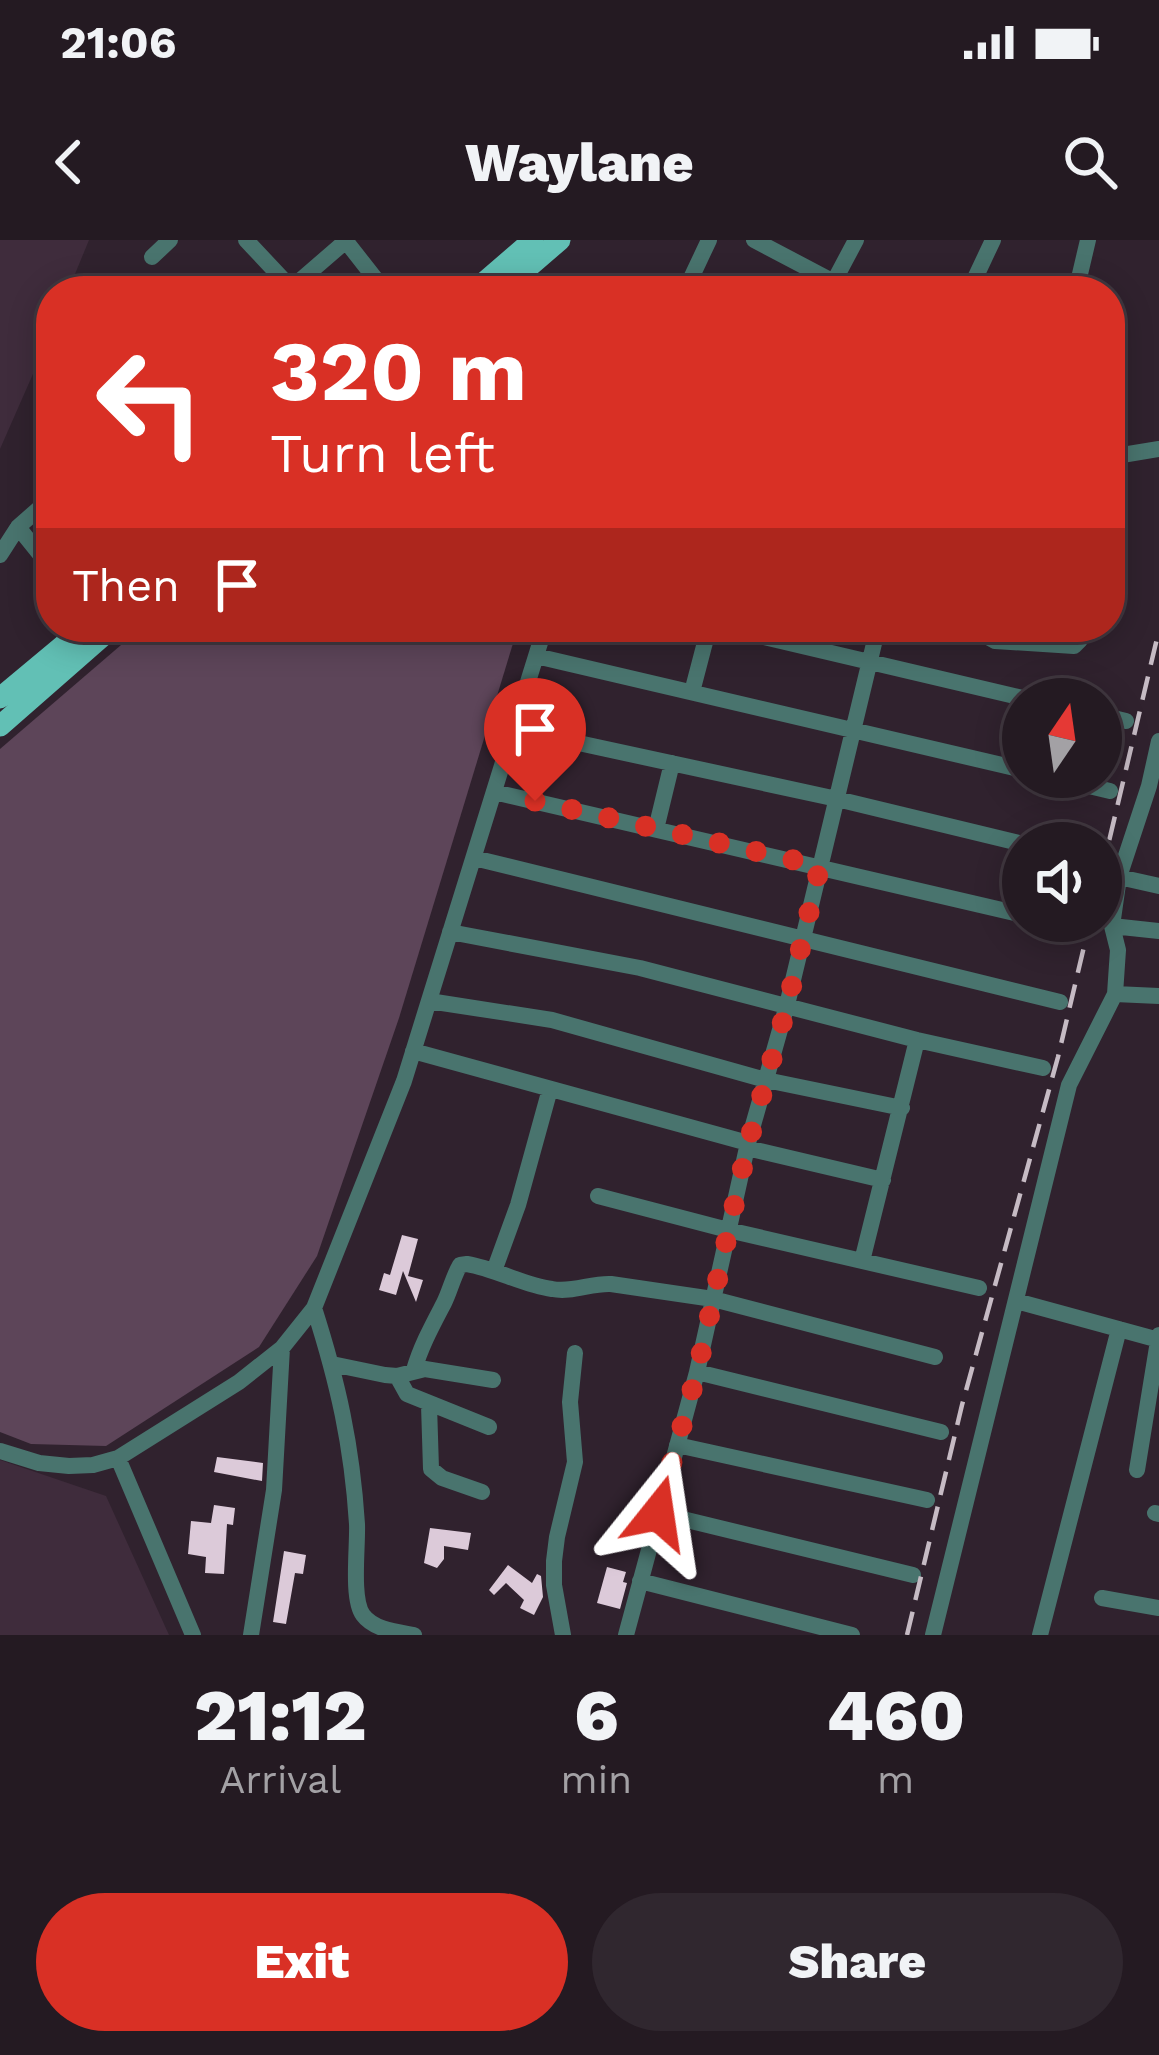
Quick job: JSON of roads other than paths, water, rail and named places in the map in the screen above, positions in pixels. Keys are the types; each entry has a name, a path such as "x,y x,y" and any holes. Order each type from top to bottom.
{"main road":[{"path":"491,276 533,240"},
{"path":"518,276 560,240"},
{"path":"0,726 9,700 84,642"}],"street":[{"path":"152,257 170,240"},
{"path":"246,240 278,276"},
{"path":"306,276 346,240 374,276"},
{"path":"692,276 709,240"},
{"path":"754,240 814,276"},
{"path":"836,276 856,240"},
{"path":"976,276 993,240"},
{"path":"1080,276 1088,240"},
{"path":"1125,455 1159,449"},
{"path":"0,555 18,526 36,511"},
{"path":"18,526 36,549"},
{"path":"0,1450 39,1463 69,1466 118,1458 239,1382 282,1348 314,1308 404,1081 540,642"},
{"path":"692,692 705,642"},
{"path":"814,642 871,664 1002,693"},
{"path":"626,1635 697,1372 748,1146 875,642"},
{"path":"1011,642 1074,646 1078,642"},
{"path":"536,656 1002,765"},
{"path":"1122,720 1126,721"},
{"path":"514,729 1002,839"},
{"path":"1122,868 1159,740"},
{"path":"656,829 672,764"},
{"path":"494,792 1002,910"},
{"path":"474,858 1060,1002"},
{"path":"1122,878 1159,886"},
{"path":"1122,927 1159,931"},
{"path":"451,932 640,968 1043,1068"},
{"path":"933,1635 1069,1085 1115,994 1116,942"},
{"path":"1115,994 1159,996"},
{"path":"429,1001 552,1020 766,1080 902,1108"},
{"path":"862,1261 917,1040"},
{"path":"413,1052 883,1180"},
{"path":"494,1271 550,1089"},
{"path":"598,1196 979,1288"},
{"path":"489,1427 407,1394 405,1373 460,1265 475,1265 553,1289 598,1283 712,1299 935,1357"},
{"path":"1016,1301 1159,1338 1137,1470"},
{"path":"314,1308 351,1450 358,1605 372,1623 414,1635"},
{"path":"1040,1635 1119,1329"},
{"path":"251,1635 274,1490 282,1348"},
{"path":"563,1635 554,1561 575,1462 570,1385 575,1353"},
{"path":"332,1364 405,1373 425,1369 493,1380"},
{"path":"697,1372 941,1432"},
{"path":"430,1405 431,1469 442,1478 482,1492"},
{"path":"676,1444 927,1500"},
{"path":"118,1458 193,1635"},
{"path":"658,1513 913,1575"},
{"path":"640,1581 852,1635"},
{"path":"1102,1598 1159,1608"}],"railway":[{"path":"1114,822 1159,630"},
{"path":"907,1635 962,1405 1085,942"}]}
